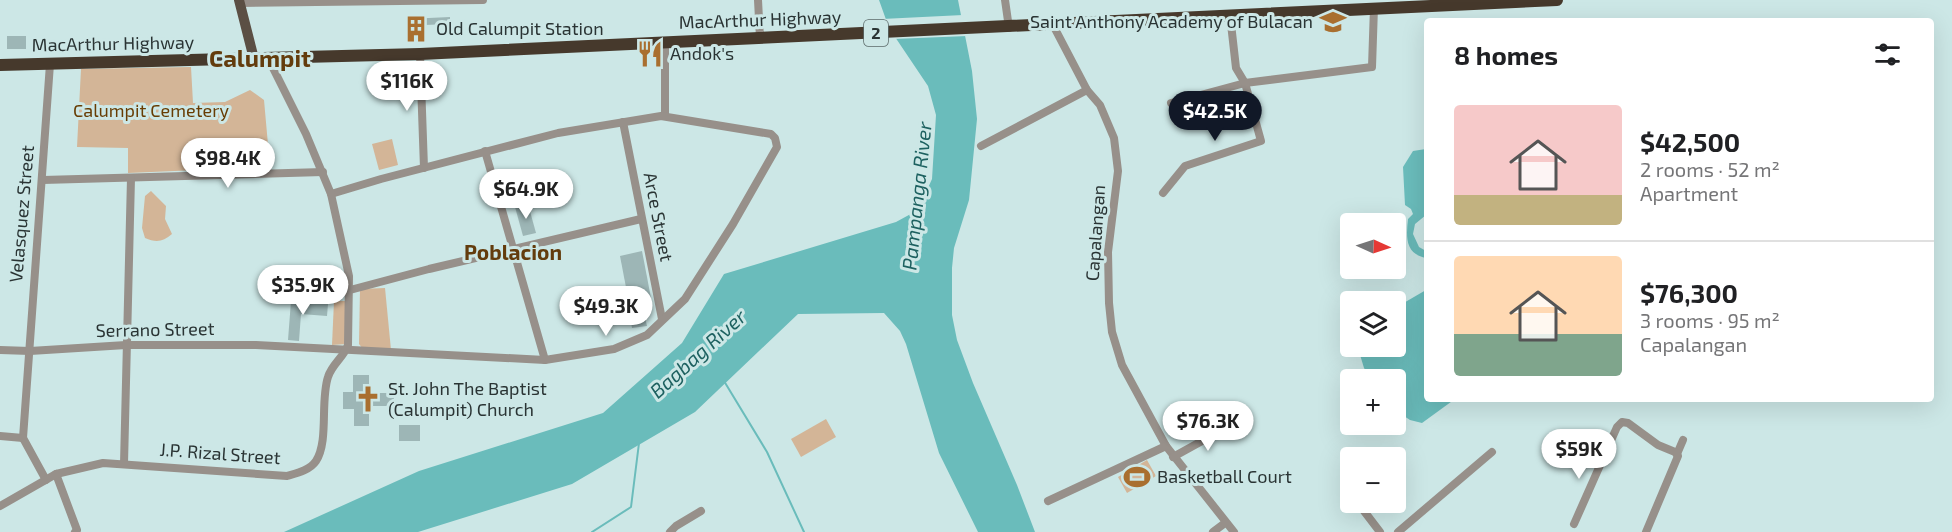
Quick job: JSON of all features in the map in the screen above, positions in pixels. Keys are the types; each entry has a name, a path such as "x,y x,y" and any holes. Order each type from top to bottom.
{"highway":[{"name":"MacArthur Highway","path":"0,65 420,54 1009,28 1374,7 1557,0"}],"main road":[{"path":"239,2 254,59"}],"street":[{"path":"239,2 483,0"},
{"path":"758,0 765,38"},
{"path":"1005,0 1009,28"},
{"path":"1171,103 1245,83 1372,67 1374,7"},
{"path":"1163,193 1185,166 1261,141 1245,83 1236,68 1230,15"},
{"name":"Capalangan","path":"1053,25 1087,90 1100,105 1114,138 1118,171 1108,252 1112,332 1122,365 1166,447 1234,532"},
{"path":"331,194 558,133 665,116 665,42"},
{"path":"420,54 424,168"},
{"path":"268,58 323,172 331,194 350,290 346,351"},
{"name":"Velasquez Street","path":"23,438 50,63"},
{"path":"981,146 1087,90"},
{"name":"Serrano Street","path":"0,350 30,351 126,345 256,345 544,360 614,349 647,335 685,299 733,224 777,147 776,138 771,134 665,116"},
{"name":"Arce Street","path":"623,122 663,319"},
{"path":"485,151 544,360"},
{"path":"43,180 323,172"},
{"path":"124,464 131,178"},
{"path":"350,290 641,219"},
{"name":"J.P. Rizal Street","path":"0,506 56,474 103,463 287,476 304,471 316,462 321,449 325,390 329,374 346,351"},
{"path":"1574,525 1617,427 1622,422 1628,423 1658,445 1677,454"},
{"path":"1173,457 1231,425"},
{"path":"0,436 23,438 46,480"},
{"path":"1646,532 1683,440"},
{"path":"1048,501 1166,447"},
{"path":"1398,532 1492,452"},
{"path":"56,474 77,530 75,532"},
{"path":"670,532 701,511"},
{"path":"1366,513 1380,532"},
{"path":"1213,532 1225,523"}],"green space":[{"name":"Calumpit Cemetery","path":"191,67 193,103 225,102 250,90 264,100 270,167 128,173 128,148 77,147 81,69"},
{"path":"392,139 398,165 379,170 372,144"},
{"path":"151,191 166,206 165,219 172,234 159,241 145,238 142,228 145,196"},
{"path":"385,288 391,350 363,349 359,344 360,289"},
{"path":"334,301 348,301 347,344 332,345"},
{"path":"826,419 836,437 801,457 791,439"},
{"name":"Basketball Court","path":"1147,460 1156,476 1127,493 1118,477"}],"water":[{"name":"Bagbag River","path":"879,0 958,0 972,71 977,119 969,200 954,248 952,315 957,340 973,383 1035,532 978,532 939,453 906,344 900,331 884,313 798,314 695,412 572,484 418,532 284,532 419,471 603,413 682,343 724,274 896,222 918,210 932,179 936,115 928,86 889,28"},
{"path":"1424,149 1424,217 1415,224 1413,234 1419,247 1424,250 1424,257 1414,253 1408,244 1408,219 1413,214 1411,209 1405,205 1403,167 1413,151"},
{"path":"1424,291 1424,402 1451,402 1422,423 1410,420 1406,417 1406,369 1364,368 1361,357 1406,357 1406,302"}],"pier":[{"path":"963,15 967,36 893,39 882,19"}],"building":[{"name":"Old Calumpit Station","path":"450,17 450,24 425,25 425,33 407,33 407,19"},
{"path":"7,36 26,36 26,49 7,49"},
{"path":"528,204 536,233 523,236 515,207"},
{"path":"642,251 651,298 629,303 620,256"},
{"path":"291,301 328,304 327,316 301,314 299,341 288,340"},
{"path":"644,313 647,326 632,328 630,316"},
{"name":"St. John The Baptist (Calumpit) Church","path":"353,375 369,375 369,393 394,393 394,406 369,406 369,426 354,426 354,409 343,409 343,392 353,392"},
{"path":"399,425 420,425 420,441 399,441"}],"waterway":[{"path":"724,381 767,452 804,532"},
{"path":"592,532 631,507 639,443"}],"place":[{"name":"Saint Anthony Academy of Bulacan","path":"1333,22"},
{"name":"Old Calumpit Station","path":"416,29"},
{"name":"Andok's","path":"650,54"},
{"name":"St. John The Baptist (Calumpit) Church","path":"368,399"},
{"name":"Basketball Court","path":"1137,477"}],"district":[{"name":"Calumpit","path":"260,59"},
{"name":"Poblacion","path":"513,253"}],"water label":[{"name":"Pampanga River","path":"917,196"}]}
